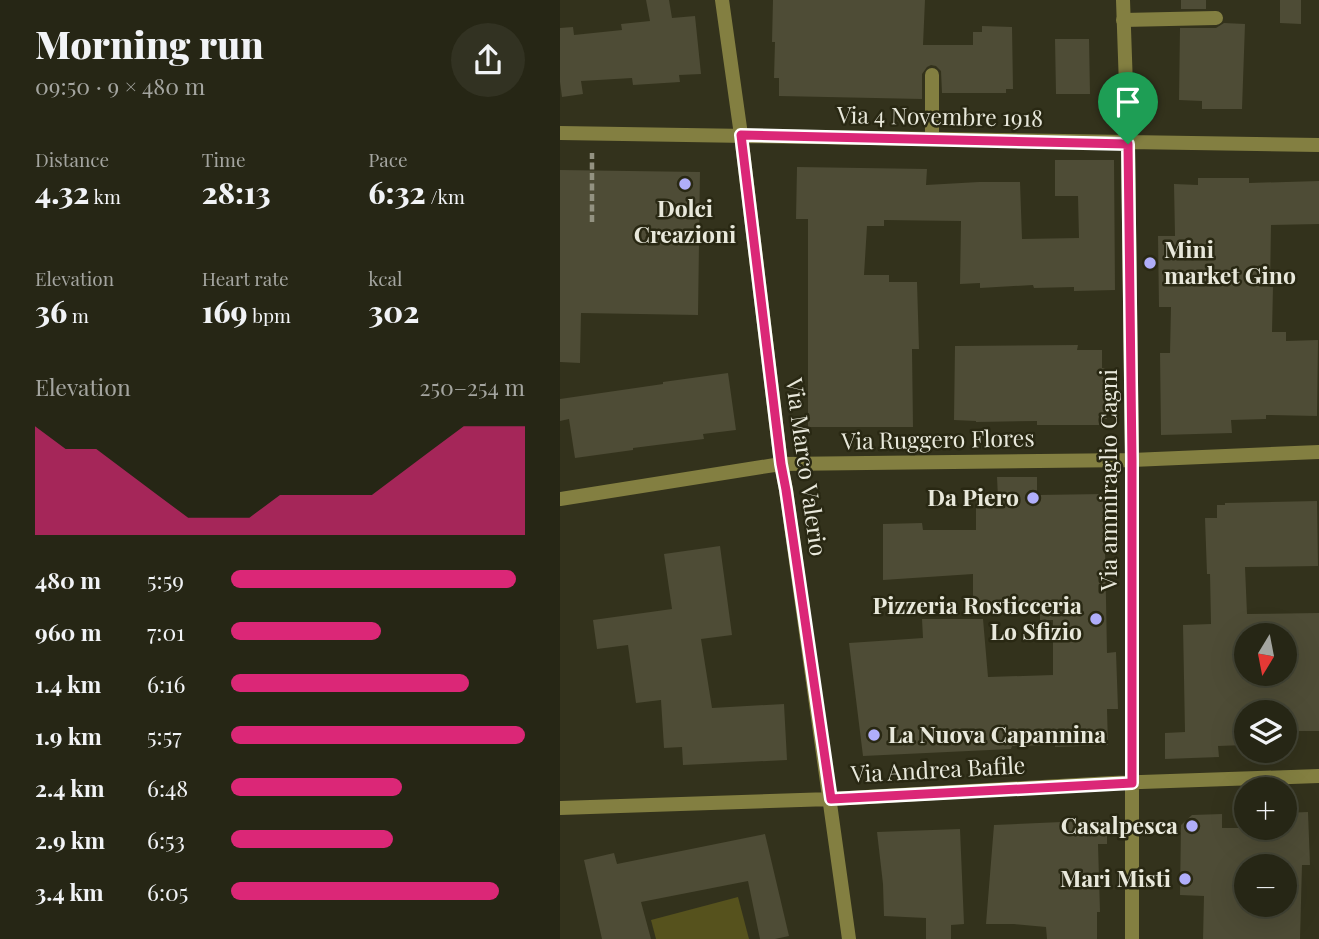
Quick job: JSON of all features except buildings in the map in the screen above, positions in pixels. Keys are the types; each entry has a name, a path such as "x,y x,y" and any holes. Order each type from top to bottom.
{"street":[{"name":"Via Marco Valerio","path":"722,0 781,464 849,939"},
{"name":"Via ammiraglio Cagni","path":"1123,0 1128,144 1132,460 1132,939"},
{"path":"1124,20 1216,18"},
{"path":"932,75 932,139"},
{"name":"Via 4 Novembre 1918","path":"560,133 1319,145"},
{"name":"Via Ruggero Flores","path":"560,499 781,464 1132,460 1319,452"},
{"name":"Via Andrea Bafile","path":"560,808 831,799 1319,776"}],"path":[{"path":"592,148 592,222"}],"shaded area":[{"path":"738,897 749,939 656,939 651,920"}],"place":[{"name":"Dolci Creazioni","path":"685,184"},
{"name":"Mini market Gino","path":"1150,263"},
{"name":"Da Piero","path":"1033,498"},
{"name":"Pizzeria Rosticceria Lo Sfizio","path":"1096,619"},
{"name":"La Nuova Capannina","path":"874,735"},
{"name":"Casalpesca","path":"1192,826"},
{"name":"Mari Misti","path":"1185,879"}],"route":[{"path":"741,135 1128,144 1132,783 831,799 781,464 741,135"}]}
